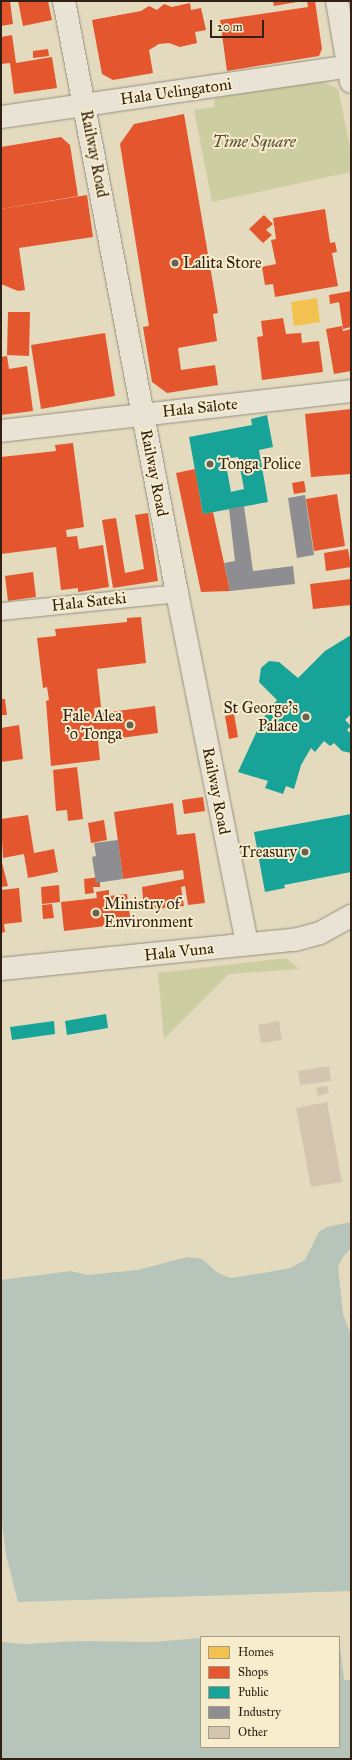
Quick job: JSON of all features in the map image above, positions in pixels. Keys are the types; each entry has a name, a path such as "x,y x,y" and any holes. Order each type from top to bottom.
{"street":[{"name":"Railway Road","path":"64,1 177,593 247,944"},
{"path":"337,1 350,72"},
{"name":"Hala Uelingatoni","path":"1,117 84,105 350,72"},
{"name":"Hala Sālote","path":"1,431 351,391"},
{"name":"Hala Sateki","path":"1,611 177,593"},
{"name":"Hala Vuna","path":"1,969 294,940 314,935 351,916"}],"green space":[{"name":"Time Square","path":"320,80 338,89 351,152 351,172 212,202 194,110 214,107 215,98"},
{"path":"286,958 299,969 229,974 164,1039 158,973"}],"shaded area":[{"path":"351,1222 351,1248 343,1257 338,1267 343,1314 351,1335 351,1591 18,1602 6,1555 1,1514 1,1280 71,1271 87,1275 138,1270 187,1257 202,1259 218,1273 230,1278 269,1272 290,1268 305,1260 319,1232 327,1227"},
{"path":"200,1638 200,1748 340,1748 340,1638 351,1638 351,1759 1,1759 1,1642 24,1644 80,1641 153,1642"}],"pier":[{"path":"340,1638 351,1638 351,1680 344,1680"}],"building: Homes":[{"path":"317,298 320,322 294,326 291,302"}],"building: Shops":[{"path":"1,1 10,1 13,24 1,26"},
{"path":"18,1 48,1 52,20 23,26"},
{"path":"273,1 297,1 297,2 274,6"},
{"path":"307,1 315,1 322,49 319,56 227,71 220,20 308,7"},
{"path":"190,3 191,10 201,8 206,30 195,32 197,43 180,47 169,43 159,44 149,50 153,73 113,80 102,74 92,20 141,11 149,6 157,10 164,4 172,7"},
{"path":"12,35 16,63 52,57 57,88 14,94 10,63 1,64 1,37"},
{"path":"48,49 49,56 33,58 33,51"},
{"path":"184,114 218,313 213,314 217,341 178,348 181,370 215,365 218,385 167,393 152,382 143,327 149,326 120,144 134,124"},
{"path":"61,137 70,145 78,196 1,209 1,147"},
{"path":"87,195 93,237 19,248 25,290 18,291 1,284 1,209"},
{"path":"325,209 330,243 335,242 337,252 332,253 338,286 275,297 273,284 265,285 262,267 276,264 271,240 276,239 273,218"},
{"path":"264,215 273,224 266,230 272,235 263,243 249,229"},
{"path":"351,291 351,327 343,329 339,302 330,304 329,295"},
{"path":"8,312 30,312 29,356 7,355"},
{"path":"283,318 286,334 301,333 302,343 319,341 323,372 262,380 257,337 263,336 261,321"},
{"path":"342,326 343,331 351,329 351,371 334,374 326,329"},
{"path":"105,333 115,396 41,409 31,345"},
{"path":"7,356 9,369 27,366 33,411 1,415 1,357"},
{"path":"351,409 351,474 311,477 305,414"},
{"path":"73,443 84,527 66,530 67,537 77,536 79,549 103,545 109,587 78,592 78,588 61,590 56,547 1,554 1,457 56,451 55,445"},
{"path":"195,469 203,514 213,512 230,591 201,592 176,473"},
{"path":"304,481 306,492 294,494 292,483"},
{"path":"337,494 345,546 314,551 306,499"},
{"path":"148,513 158,581 113,588 102,520 116,518 125,573 144,569 135,515"},
{"path":"348,549 351,567 326,571 324,553"},
{"path":"33,572 36,597 8,601 5,576"},
{"path":"351,579 351,605 313,609 310,584"},
{"path":"141,617 146,663 97,669 101,707 94,708 95,721 103,720 102,713 155,706 158,733 106,740 104,730 97,731 100,760 51,766 46,701 49,700 47,687 43,688 37,638 56,636 55,629 127,622 127,618"},
{"path":"1,699 5,699 7,715 1,715"},
{"path":"234,714 238,737 229,739 225,716"},
{"path":"19,725 23,759 1,762 1,728"},
{"path":"77,767 83,819 68,821 67,810 56,811 53,770"},
{"path":"203,797 205,811 184,814 182,800"},
{"path":"173,803 177,835 195,833 205,903 188,905 185,886 181,887 184,906 144,910 142,887 184,879 183,870 123,879 114,812"},
{"path":"28,815 34,853 54,849 58,872 28,878 24,854 3,858 1,819"},
{"path":"104,820 107,840 91,843 88,823"},
{"path":"1,859 8,886 1,887"},
{"path":"100,877 100,887 93,887 94,893 85,894 84,879"},
{"path":"59,885 60,902 42,904 41,887"},
{"path":"19,888 22,922 4,924 5,932 1,933 1,890"},
{"name":"Ministry of Environment","path":"109,890 109,896 127,894 131,923 64,931 61,902 97,898 96,892"},
{"path":"52,904 54,918 43,919 42,905"}],"building: Public":[{"name":"Tonga Police","path":"267,415 273,447 259,450 268,502 203,514 189,437 252,425 251,419","holes":["238,457 244,489 231,492 225,459"]},
{"name":"St George's Palace","path":"351,635 351,714 345,720 351,726 347,730 351,734 351,753 342,751 334,743 330,746 324,741 315,752 311,748 301,765 294,789 286,786 283,794 265,788 268,781 238,772 262,720 277,700 259,682 261,668 269,661 279,662 298,678 325,651"},
{"name":"Treasury","path":"351,814 351,872 284,885 285,888 265,892 254,832"},
{"path":"106,1014 108,1028 67,1035 65,1021"},
{"path":"54,1021 55,1034 12,1040 10,1027"}],"building: Industry":[{"path":"305,495 314,555 297,558 288,498"},
{"path":"244,506 253,571 293,566 295,584 230,591 224,563 235,561 229,509"},
{"path":"118,840 123,879 96,883 92,857 96,856 94,843"}],"building: Other":[{"path":"279,1021 282,1040 261,1043 258,1025"},
{"path":"329,1066 331,1081 300,1085 298,1071"},
{"path":"327,1086 329,1093 318,1096 316,1088"},
{"path":"327,1102 342,1182 311,1187 296,1108"}],"place":[{"name":"Lalita Store","path":"175,263"},
{"name":"Tonga Police","path":"210,464"},
{"name":"St George's Palace","path":"306,717"},
{"name":"Fale Alea 'o Tonga","path":"130,725"},
{"name":"Treasury","path":"305,852"},
{"name":"Ministry of Environment","path":"96,913"}]}
